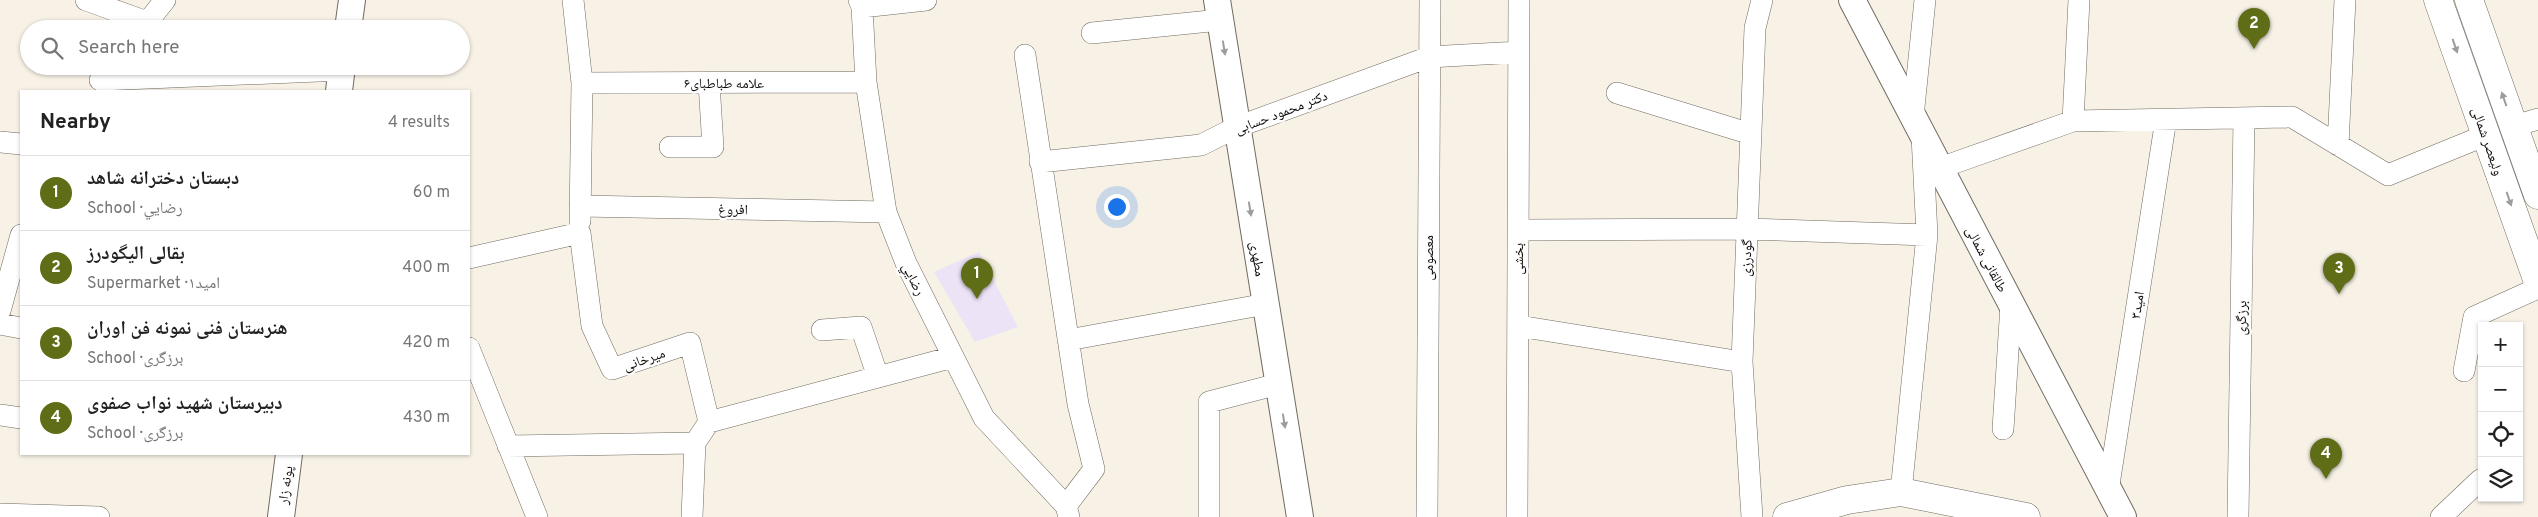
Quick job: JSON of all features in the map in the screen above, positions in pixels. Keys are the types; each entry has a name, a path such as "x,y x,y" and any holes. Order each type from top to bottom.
{"main road":[{"name":"ولیعصر شمالی","path":"2438,0 2538,282"},
{"name":"ولیعصر شمالی","path":"2469,0 2526,122 2538,195"},
{"path":"1787,517 1848,508 1901,492 2015,516"}],"street":[{"path":"86,0 131,20"},
{"path":"149,20 165,0"},
{"path":"349,20 352,0"},
{"path":"470,258 580,233 582,83 573,0"},
{"path":"861,3 926,0"},
{"name":"معصومی","path":"1427,517 1430,0"},
{"name":"بخشی","path":"1517,517 1519,0"},
{"name":"گودرزی","path":"1752,517 1742,362 1755,28 1762,0"},
{"name":"طالقانی شمالی","path":"1852,0 2123,517"},
{"path":"1901,492 1927,235 1917,125 1925,0"},
{"path":"2073,121 2079,0"},
{"path":"2338,145 2344,0"},
{"name":"رضایي","path":"861,3 866,82 886,212 906,263 984,418 1068,512"},
{"path":"1092,33 1218,10"},
{"name":"مطهری","path":"1218,10 1300,517"},
{"name":"دکتر محمود حسابی","path":"1040,162 1200,145 1237,127 1430,57 1519,52"},
{"path":"1025,54 1078,404 1094,469 1068,512"},
{"path":"100,79 231,83 341,76"},
{"name":"علامه طباطبای۶","path":"582,83 866,82"},
{"path":"670,147 713,147 709,83"},
{"path":"1617,93 1751,134"},
{"path":"1940,168 2073,121 2292,117 2388,175 2486,135"},
{"name":"برزگری","path":"2238,517 2244,118"},
{"name":"امید۳","path":"2108,491 2166,120"},
{"path":"0,142 20,144"},
{"name":"افروغ","path":"580,206 886,212"},
{"path":"1518,230 1747,229 1927,235"},
{"name":"میرخانی","path":"580,233 592,326 612,369 690,343 708,422"},
{"path":"0,311 20,241"},
{"path":"2464,372 2474,317 2538,288"},
{"path":"1068,340 1266,304"},
{"path":"2003,429 2011,305"},
{"path":"0,324 20,328"},
{"path":"1518,326 1742,362"},
{"path":"822,330 861,328 878,377"},
{"path":"470,351 536,517"},
{"path":"692,517 695,443 708,422 953,358"},
{"path":"1209,517 1209,402 1278,384"},
{"path":"0,415 20,418"},
{"path":"508,446 695,443"},
{"name":"پونه زار","path":"281,517 290,455"},
{"path":"2441,517 2478,482"},
{"path":"0,514 99,517"}],"shaded area":[{"path":"979,252 1018,327 975,342 934,272"}],"place":[{"name":"بقالی الیگودرز","path":"2254,49"},
{"name":"هنرستان فنی نمونه فن اوران","path":"2339,294"},
{"name":"دبستان دخترانه شاهد","path":"977,299"},
{"name":"دبیرستان شهید نواب صفوی","path":"2326,479"}]}
